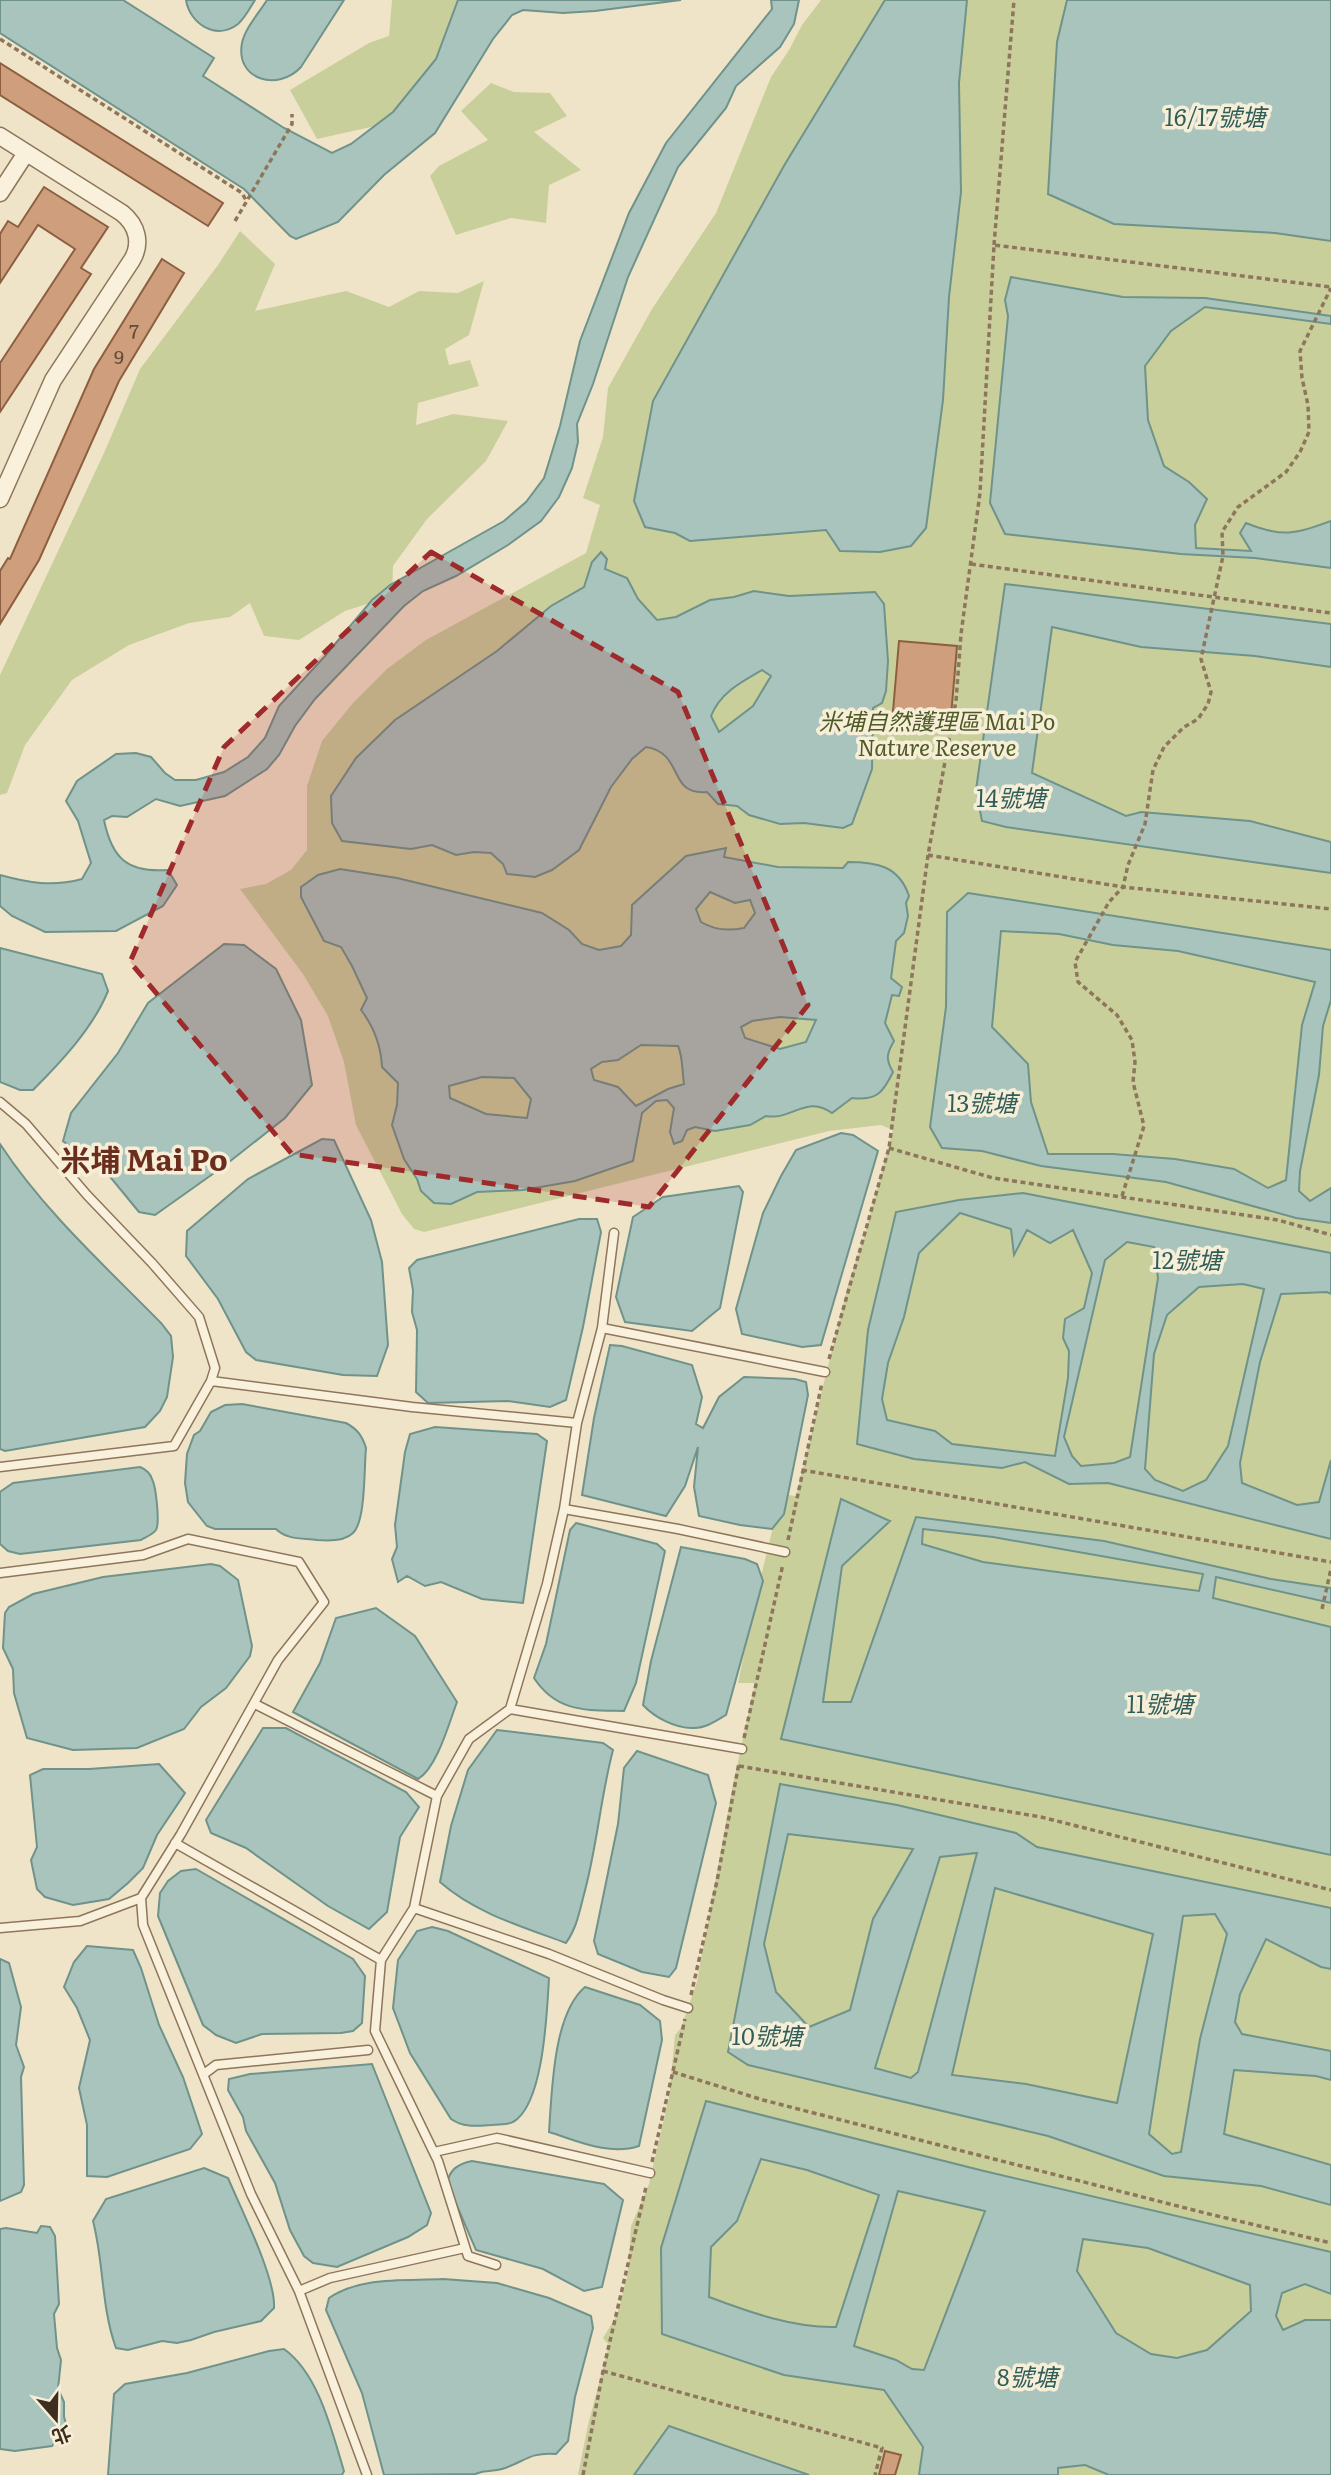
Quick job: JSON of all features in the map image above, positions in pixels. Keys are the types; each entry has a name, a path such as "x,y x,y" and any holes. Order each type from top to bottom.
{"street":[{"path":"0,136 122,213 129,219 136,235 136,252 54,380 0,499"},
{"path":"0,193 26,153"}],"lane":[{"path":"0,1102 26,1124 199,1317 215,1368 211,1381 174,1446 0,1467"},
{"path":"496,2265 468,2256 434,2152 375,2031 381,1960 414,1908 437,1796 469,1739 510,1709 547,1584 564,1509 578,1423 602,1328 614,1233"},
{"path":"602,1328 825,1372"},
{"path":"211,1381 411,1407 578,1423"},
{"path":"564,1509 785,1552"},
{"path":"0,1573 143,1555 188,1539 299,1562 324,1602 278,1660 141,1898 143,1925 251,2194 299,2291 367,2475"},
{"path":"255,1703 437,1796"},
{"path":"510,1709 742,1749"},
{"path":"175,1843 381,1960"},
{"path":"0,1928 80,1921 141,1898"},
{"path":"414,1908 549,1954 688,2008"},
{"path":"204,2074 216,2065 368,2050"},
{"path":"434,2152 498,2138 650,2173"},
{"path":"299,2291 330,2278 465,2248"}],"path":[{"path":"583,2475 603,2371 717,1881 742,1749 802,1469 825,1372 888,1148 928,855 956,701 961,634 980,493 994,245 1014,0"},
{"path":"0,39 242,193 247,202"},
{"path":"235,221 292,124 292,114"},
{"path":"994,245 1331,287 1300,351 1309,432 1286,472 1238,506 1222,533 1223,556 1201,659 1211,692 1208,704 1198,719 1184,727 1164,747 1153,770 1145,824 1128,865 1123,887 1109,902 1075,962 1078,982 1117,1016 1132,1040 1135,1062 1133,1082 1144,1126 1122,1196"},
{"path":"971,564 1331,613"},
{"path":"928,855 1123,887 1331,909"},
{"path":"888,1148 993,1178 1278,1220 1331,1236"},
{"path":"802,1469 1331,1562"},
{"path":"1322,1609 1331,1569"},
{"path":"739,1766 1041,1817 1331,1891"},
{"path":"673,2072 763,2100 1331,2243"},
{"path":"603,2371 882,2448 875,2475"}],"highlighted area":[{"path":"431,552 678,692 808,1005 649,1207 292,1154 130,962 224,747"}],"green space":[{"path":"392,0 474,0 425,115 317,139 290,90 369,43 389,36"},
{"name":"米埔自然護理區 Mai Po Nature Reserve","path":"821,0 1331,0 1331,2475 578,2475 609,2345 603,2338 617,2315 628,2273 631,2226 649,2184 669,2097 675,2035 681,2028 697,1982 732,1789 755,1683 738,1683 755,1601 781,1494 796,1496 848,1285 893,1130 881,1125 829,1131 424,1232 414,1229 402,1214 356,1125 344,1062 328,1016 303,974 240,889 266,884 291,870 307,850 307,786 322,741 353,703 387,669 426,640 586,553 600,505 583,498 603,437 608,388 652,309 716,213 771,77 802,25"},
{"path":"491,83 514,92 550,93 567,116 534,132 581,170 549,185 546,223 511,218 456,235 430,176 439,166 488,140 461,111"},
{"path":"240,231 275,264 255,311 346,291 389,307 419,291 458,293 484,281 469,335 445,349 449,365 470,360 479,386 418,403 416,425 453,414 508,421 486,461 427,519 393,566 392,596 345,611 299,640 264,636 250,603 230,617 189,623 129,645 72,680 25,745 7,793 0,795 0,675 104,453 140,369 218,265"}],"water":[{"path":"0,0 123,0 214,58 203,76 284,128 332,153 351,144 393,112 436,59 458,0 681,0 595,11 563,13 523,10 512,15 493,39 435,133 384,175 338,222 296,239 244,189 0,33"},
{"path":"186,0 255,0 238,24 221,31 198,23 188,9"},
{"path":"267,0 344,0 301,67 292,75 281,79 260,78 245,66 242,56 242,43 246,32"},
{"path":"771,0 799,0 794,24 780,47 736,86 726,108 678,167 628,277 577,424 578,442 572,468 559,497 541,521 508,545 456,576 423,591 404,606 315,699 267,769 225,796 180,806 156,799 127,817 112,816 104,820 112,845 124,861 142,869 168,870 177,885 163,906 116,931 45,932 12,916 0,906 0,875 41,883 82,879 91,863 78,821 66,801 77,781 116,754 136,753 151,757 175,780 196,780 224,772 248,757 265,738 279,706 372,600 390,585 504,521 526,502 544,478 560,426 580,341 629,213 666,143 772,9"},
{"path":"885,0 967,0 959,83 961,192 949,297 943,400 926,528 911,546 880,552 840,551 826,530 690,541 675,533 645,527 634,501 653,401 785,164"},
{"name":"16/17號塘","path":"1067,0 1331,0 1331,241 1275,233 1114,224 1048,194 1057,42"},
{"path":"1011,277 1123,297 1205,298 1331,316 1331,324 1205,307 1171,331 1145,366 1148,420 1164,466 1189,482 1207,499 1195,525 1196,548 1251,551 1240,533 1246,523 1270,531 1289,532 1331,521 1331,568 1005,534 990,503 1008,316 1005,300"},
{"path":"601,552 607,559 605,569 627,578 638,599 657,620 676,617 710,600 754,591 789,596 875,592 884,604 888,661 886,691 882,703 873,708 872,769 852,824 843,828 804,823 780,824 749,815 737,806 718,804 707,792 686,787 666,757 646,747 632,759 611,787 579,850 552,870 535,877 507,874 503,864 491,853 456,855 432,845 411,849 342,841 332,823 331,796 356,758 395,720 497,651 551,606 584,587 592,562","holes":["762,670 771,676 753,706 719,732 711,716 720,701 739,684"]},
{"name":"14號塘","path":"1005,584 1331,624 1331,667 1255,656 1141,647 1052,627 1032,773 1126,816 1141,812 1250,821 1331,842 1331,873 1006,827 982,821 976,790"},
{"path":"726,848 724,857 778,867 843,868 848,862 868,863 886,868 899,878 909,896 906,903 908,916 904,933 896,941 891,978 902,987 899,996 892,995 885,1023 894,1041 888,1056 893,1072 886,1085 873,1097 852,1098 832,1113 814,1106 775,1117 766,1116 750,1125 715,1131 695,1127 687,1130 682,1141 674,1144 670,1132 674,1108 667,1100 656,1101 642,1113 633,1161 575,1181 523,1190 477,1192 451,1204 434,1203 421,1191 404,1159 392,1125 397,1105 398,1083 382,1067 376,1037 361,1010 367,998 341,947 324,941 301,897 301,887 318,875 340,869 397,878 542,913 569,930 582,944 599,950 621,946 631,935 632,905 686,856","holes":["710,892 735,903 750,900 755,913 744,928 727,930 701,922 696,909","780,1017 816,1020 806,1042 780,1049 745,1038 741,1027 752,1021","641,1045 678,1046 684,1084 668,1089 636,1106 618,1087 594,1080 591,1069 602,1062 618,1060","482,1077 514,1078 531,1099 527,1118 486,1114 450,1098 449,1086"]},
{"name":"13號塘","path":"968,893 1331,950 1331,1000 1323,1026 1319,1075 1300,1171 1299,1191 1310,1201 1331,1188 1331,1223 1296,1218 1166,1182 1041,1166 982,1151 942,1148 930,1127 946,1007 947,912","holes":["1001,931 1059,934 1113,945 1178,951 1315,982 1302,1025 1286,1180 1268,1188 1234,1169 1175,1159 1113,1154 1048,1154 1031,1102 1028,1064 992,1027"]},
{"path":"224,944 244,945 276,969 301,1020 312,1085 285,1118 224,1166 155,1215 139,1212 107,1173 63,1141 71,1113 118,1053 148,1003"},
{"path":"0,948 102,974 108,991 85,1031 33,1090 20,1090 0,1082"},
{"path":"841,1133 853,1135 878,1151 821,1345 802,1347 742,1334 736,1309 763,1213 781,1176 796,1150"},
{"path":"322,1139 334,1140 371,1220 382,1262 388,1345 377,1376 343,1375 256,1360 246,1352 218,1299 186,1256 187,1231 248,1179"},
{"path":"0,1144 17,1169 56,1215 171,1336 173,1357 167,1397 160,1411 145,1427 5,1451 0,1449"},
{"path":"739,1186 743,1192 720,1308 692,1331 625,1322 616,1297 633,1217 663,1197"},
{"name":"12號塘","path":"1023,1193 1331,1253 1331,1294 1281,1294 1260,1362 1240,1463 1242,1483 1297,1505 1319,1502 1331,1460 1331,1539 1108,1483 1069,1484 1025,1462 1002,1468 914,1459 857,1444 868,1330 896,1212 959,1200","holes":["960,1213 1011,1229 1014,1255 1027,1230 1050,1243 1073,1230 1092,1273 1084,1308 1065,1319 1063,1338 1069,1351 1068,1378 1055,1456 952,1444 935,1431 887,1420 882,1399 888,1363 904,1317 919,1253","1127,1242 1154,1247 1158,1278 1130,1457 1114,1463 1081,1466 1072,1456 1064,1437 1105,1260","1243,1284 1264,1289 1228,1446 1206,1480 1183,1491 1155,1480 1145,1469 1154,1354 1167,1315 1199,1287"]},
{"path":"579,1219 597,1219 601,1232 566,1400 550,1407 508,1401 428,1403 416,1392 417,1330 412,1312 413,1290 409,1268 417,1260"},
{"path":"610,1345 692,1365 702,1397 696,1424 703,1428 719,1397 744,1377 795,1379 806,1382 808,1395 784,1514 772,1529 699,1516 694,1487 698,1447 685,1486 666,1516 582,1495 594,1418"},
{"path":"242,1404 346,1423 359,1433 366,1448 362,1506 357,1527 350,1536 331,1540 301,1539 280,1533 276,1529 215,1529 207,1526 188,1502 185,1483 187,1454 194,1435 200,1431 211,1412 225,1405"},
{"path":"435,1427 537,1434 547,1441 523,1603 482,1599 441,1582 425,1586 407,1576 398,1582 392,1559 397,1547 395,1525 405,1452 410,1434"},
{"path":"140,1467 151,1477 156,1496 157,1526 149,1536 141,1540 20,1554 8,1551 0,1544 0,1492 13,1483"},
{"name":"11號塘","path":"841,1499 890,1521 842,1566 823,1702 851,1702 916,1517 1104,1541 1271,1579 1331,1588 1331,1603 1216,1577 1213,1598 1331,1627 1331,1855 781,1739","holes":["923,1529 993,1537 1203,1574 1199,1591 983,1562 922,1544"]},
{"path":"576,1523 657,1544 665,1551 636,1683 624,1711 585,1709 563,1704 553,1698 534,1678 546,1644 570,1530"},
{"path":"681,1547 745,1559 757,1564 763,1581 726,1715 698,1728 673,1724 659,1718 643,1705 651,1661"},
{"path":"211,1564 220,1566 238,1580 252,1646 250,1656 226,1688 201,1707 184,1729 137,1748 73,1750 27,1738 14,1693 13,1669 3,1648 5,1613 9,1607 33,1594 103,1577"},
{"path":"376,1608 415,1636 457,1702 437,1755 418,1779 293,1712 320,1663 336,1618"},
{"path":"263,1728 286,1728 406,1792 419,1807 400,1837 387,1912 369,1929 328,1906 246,1848 211,1833 206,1820"},
{"path":"497,1730 603,1743 613,1750 588,1880 577,1921 566,1943 484,1911 440,1882 451,1826 468,1770"},
{"path":"637,1751 708,1775 716,1803 676,1968 669,1977 642,1972 598,1954 594,1941 618,1824 624,1768"},
{"path":"159,1764 185,1793 157,1835 143,1868 109,1899 73,1905 45,1897 37,1889 31,1860 37,1847 30,1775 43,1769"},
{"name":"10號塘","path":"780,1784 897,1805 1016,1833 1037,1847 1331,1908 1331,1969 1321,1967 1266,1939 1240,1994 1235,2022 1242,2034 1331,2051 1331,2080 1316,2076 1234,2070 1224,2134 1331,2165 1331,2205 1261,2186 1164,2176 1048,2136 748,2065 728,2052","holes":["788,1834 913,1849 873,1919 850,2010 809,2027 776,1992 764,1944","977,1853 918,2072 911,2078 875,2068 940,1857","995,1888 1153,1934 1117,2103 1026,2084 952,2075","1215,1914 1227,1934 1200,2039 1181,2152 1172,2154 1149,2134 1183,1916"]},
{"path":"196,1869 353,1959 365,1976 362,2023 353,2031 341,2033 262,2034 236,2043 216,2035 203,2025 158,1916 160,1893 168,1881 181,1871"},
{"path":"432,1927 448,1931 549,1978 545,2033 537,2077 523,2112 511,2123 471,2126 451,2119 410,2053 393,2008 398,1960 417,1931"},
{"path":"87,1946 133,1950 159,2025 183,2077 202,2134 190,2149 107,2177 87,2176 87,2125 79,2088 90,2040 77,2008 64,1987 74,1962"},
{"path":"0,1959 9,1963 21,2007 16,2045 24,2067 21,2077 24,2185 21,2192 0,2201"},
{"path":"585,1987 640,2005 660,2021 662,2040 639,2146 628,2149 605,2148 549,2132 553,2075 560,2034 574,1999"},
{"path":"372,2064 431,2213 427,2225 408,2237 337,2267 313,2263 304,2256 290,2230 275,2183 246,2131 243,2117 228,2090 229,2079 250,2074"},
{"name":"8號塘","path":"706,2101 984,2171 1331,2252 1331,2294 1305,2284 1282,2293 1276,2316 1283,2330 1305,2320 1331,2320 1331,2475 1109,2475 1085,2465 1058,2468 1058,2475 919,2475 923,2447 884,2390 784,2375 662,2334 661,2248","holes":["761,2159 807,2170 879,2195 836,2327 787,2322 709,2297 711,2247 737,2221","898,2191 985,2211 924,2370 912,2369 896,2360 854,2346","1083,2239 1148,2248 1250,2285 1251,2311 1207,2350 1177,2358 1151,2354 1116,2333 1077,2271"]},
{"path":"472,2161 604,2184 623,2200 602,2287 584,2291 543,2269 476,2250 447,2183 455,2168"},
{"path":"204,2168 228,2178 264,2262 274,2308 261,2321 191,2340 177,2343 162,2341 128,2350 116,2348 108,2317 93,2221 106,2199"},
{"path":"41,2226 50,2227 55,2236 59,2304 54,2314 57,2348 61,2360 58,2389 64,2402 67,2426 52,2446 15,2451 0,2449 0,2229 37,2233"},
{"path":"443,2279 497,2283 549,2298 591,2316 593,2328 575,2397 568,2441 556,2454 533,2456 502,2469 475,2474 384,2475 362,2393 326,2310 329,2298 355,2286 369,2283"},
{"path":"284,2349 306,2373 323,2405 344,2471 342,2475 108,2475 114,2394 125,2384 187,2373"},
{"path":"669,2426 809,2475 634,2475"}],"building":[{"path":"0,63 223,203 208,226 0,95"},
{"path":"44,187 108,227 81,268 91,274 0,412 0,363 75,249 38,225 0,283 0,234 8,221 18,227"},
{"path":"162,259 184,273 119,381 39,560 0,624 0,571 8,558 10,559 94,369"},
{"path":"899,641 957,646 950,728 892,723"},
{"path":"885,2451 901,2455 895,2475 879,2475"}],"district":[{"name":"米埔 Mai Po","path":"144,1158"}]}
